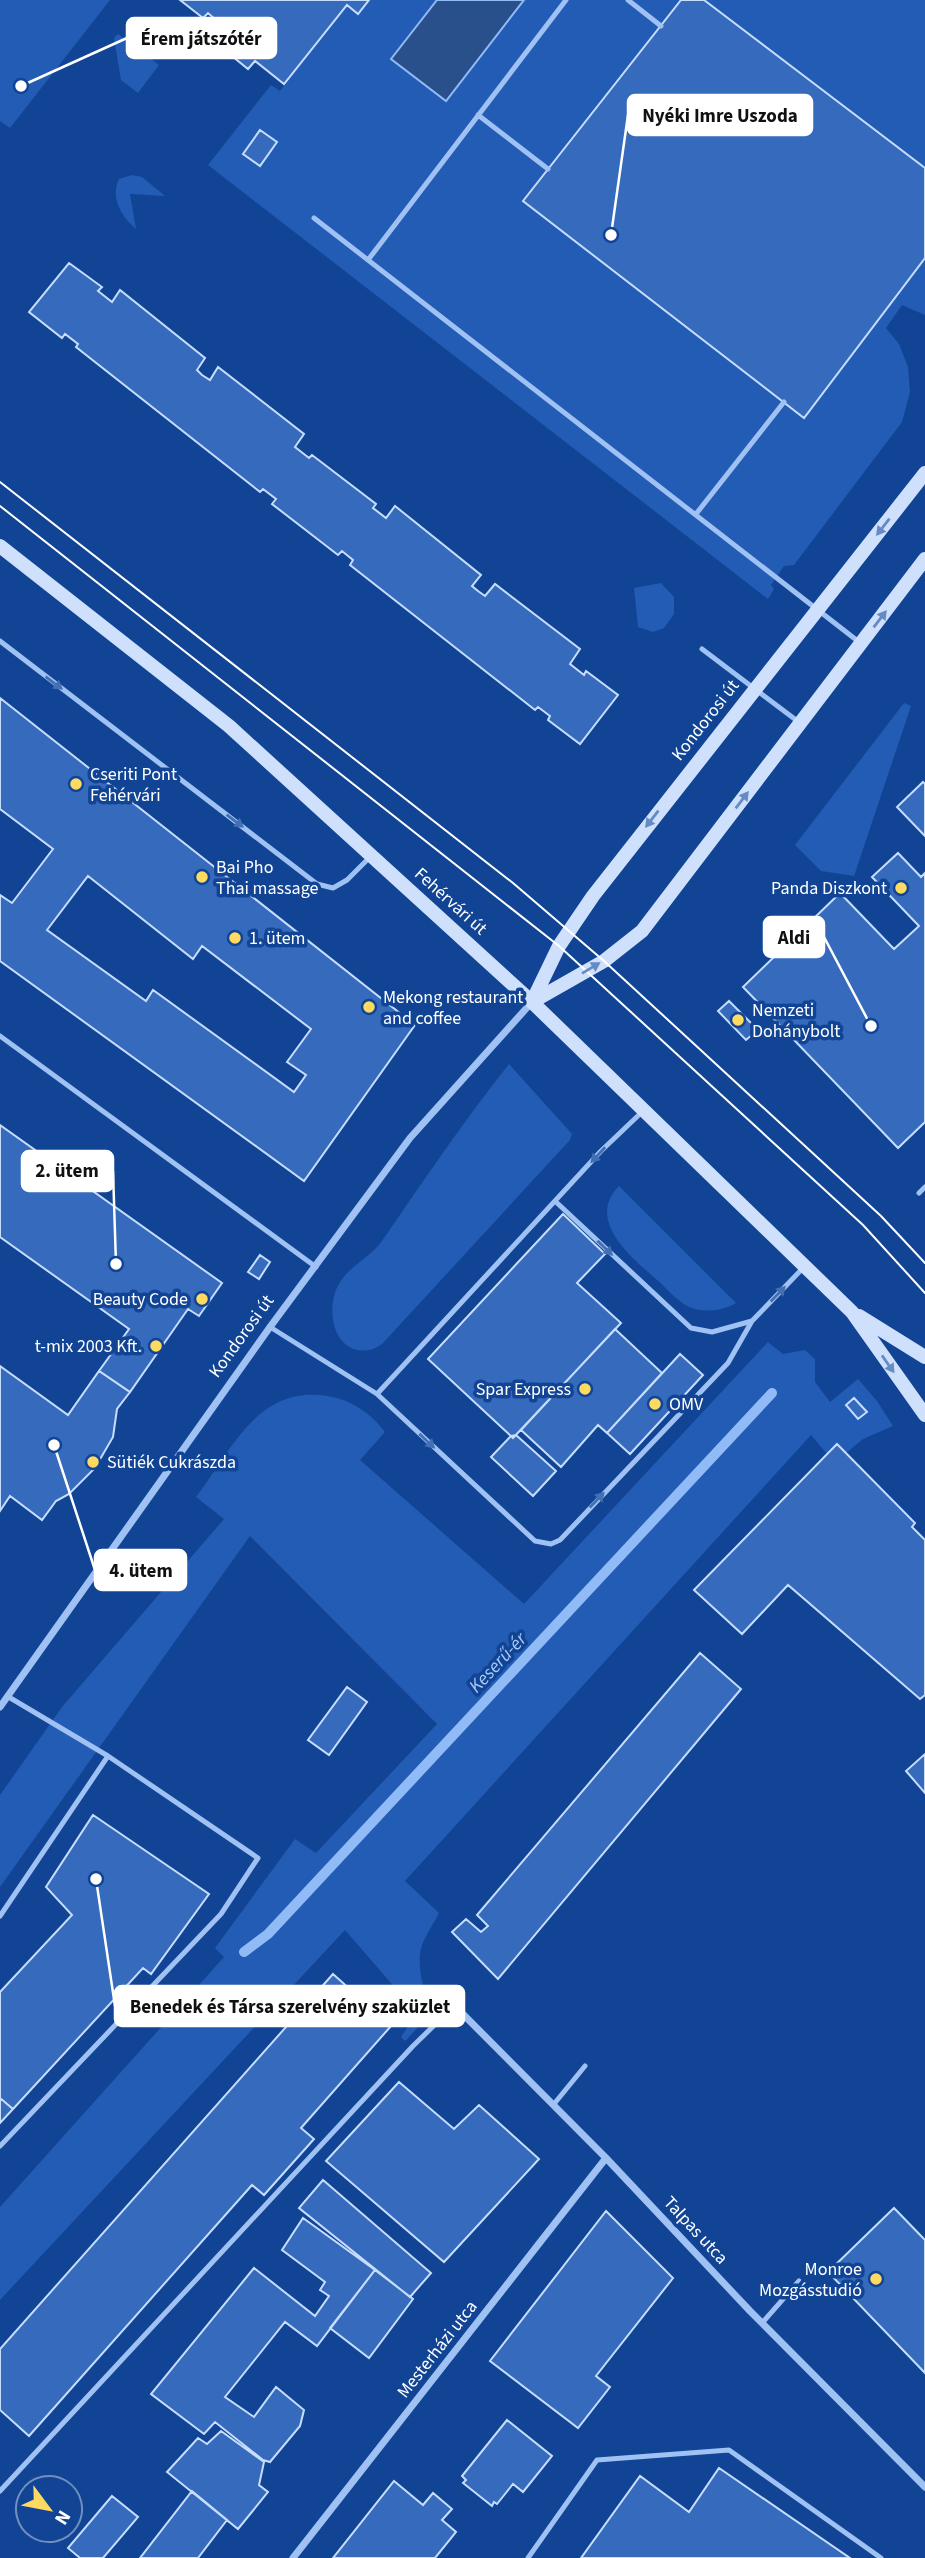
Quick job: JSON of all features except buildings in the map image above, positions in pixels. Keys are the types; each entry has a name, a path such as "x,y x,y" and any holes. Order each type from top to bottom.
{"street":[{"name":"Kondorosi út","path":"0,1707 270,1327 410,1138 532,1002 559,946 593,896 925,473"},
{"name":"Fehérvári út","path":"0,546 229,726 532,1002 852,1312 925,1357"},
{"name":"Kondorosi út","path":"532,1002 604,961 642,931 925,559"},
{"name":"Fehérvári út","path":"852,1312 925,1415"},
{"name":"Talpas utca","path":"444,1995 554,2104 762,2323 925,2487"},
{"name":"Mesterházi utca","path":"293,2558 606,2158"}],"lane":[{"path":"368,260 566,0"},
{"path":"628,0 661,26"},
{"path":"478,115 548,169"},
{"path":"314,218 862,644"},
{"path":"696,514 784,402"},
{"path":"0,641 317,884 333,888 350,877 372,855"},
{"path":"702,649 800,723"},
{"path":"0,1036 316,1266"},
{"path":"377,1394 643,1110"},
{"path":"919,1193 925,1186"},
{"path":"555,1201 691,1328 712,1332 752,1321"},
{"path":"270,1327 377,1394 535,1541 551,1544 560,1540 728,1363 752,1321 804,1267"},
{"path":"0,2146 221,1914 258,1858 108,1756 7,1696"},
{"path":"0,1916 108,1756"},
{"path":"0,2491 455,2005"},
{"path":"554,2104 585,2066"},
{"path":"762,2323 799,2281"},
{"path":"528,2558 597,2460 729,2450 881,2558"}],"shaded area":[{"path":"0,0 110,0 10,128 0,121"},
{"path":"369,0 925,0 925,315 902,305 886,328 899,344 908,367 910,392 902,422 794,565 784,566 771,585 774,589 768,599 208,165 271,85 280,91 347,5"},
{"path":"437,0 524,0 446,101 391,59"},
{"path":"118,34 159,65 138,93 121,80 114,38"},
{"path":"132,175 142,177 165,196 130,194 136,229 116,200 119,179"},
{"path":"661,583 674,597 674,614 664,628 653,632 638,627 634,588"},
{"path":"904,703 911,706 854,876 821,871 795,845"},
{"path":"509,1064 572,1134 570,1140 383,1343 368,1350 350,1347 338,1335 333,1319 333,1301 339,1284 350,1270 378,1246"},
{"path":"619,1186 736,1303 713,1310 689,1307 635,1260 609,1225 607,1212 610,1199"},
{"path":"768,1342 783,1354 805,1350 815,1359 815,1382 830,1402 858,1379 893,1426 863,1439 846,1453 837,1444 827,1454 811,1435 405,1881 439,1913 425,1938 420,1954 426,2009 417,2028 405,2041 401,2037 417,2013 345,1930 0,2300 0,2207 224,1957 215,1948 295,1839 316,1853 437,1724 250,1536 0,1887 0,1795 62,1707 224,1519 196,1497 235,1441 265,1410 282,1400 303,1395 327,1396 352,1404 367,1413 385,1432 360,1460 524,1604"}],"waterway":[{"name":"Keserű-ér","path":"244,1952 268,1934 772,1393"}],"tram line":[{"path":"0,482 513,883 604,961 881,1216 925,1263"},
{"path":"0,506 559,946 863,1225 925,1293"}],"place":[{"name":"Érem játszótér","path":"21,86"},
{"name":"Nyéki Imre Uszoda","path":"611,235"},
{"name":"Cseriti Pont Fehérvári","path":"76,784"},
{"name":"Bai Pho Thai massage","path":"202,877"},
{"name":"Panda Diszkont","path":"901,888"},
{"name":"1. ütem","path":"235,938"},
{"name":"Mekong restaurant and coffee","path":"369,1007"},
{"name":"Nemzeti Dohánybolt","path":"738,1020"},
{"name":"Aldi","path":"871,1026"},
{"name":"2. ütem","path":"116,1264"},
{"name":"Beauty Code","path":"202,1299"},
{"name":"t-mix 2003 Kft.","path":"156,1346"},
{"name":"Spar Express","path":"585,1389"},
{"name":"OMV","path":"655,1404"},
{"name":"4. ütem","path":"54,1445"},
{"name":"Sütiék Cukrászda","path":"93,1462"},
{"name":"Benedek és Társa szerelvény szaküzlet","path":"96,1879"},
{"name":"Monroe Mozgásstudió","path":"876,2279"}]}
